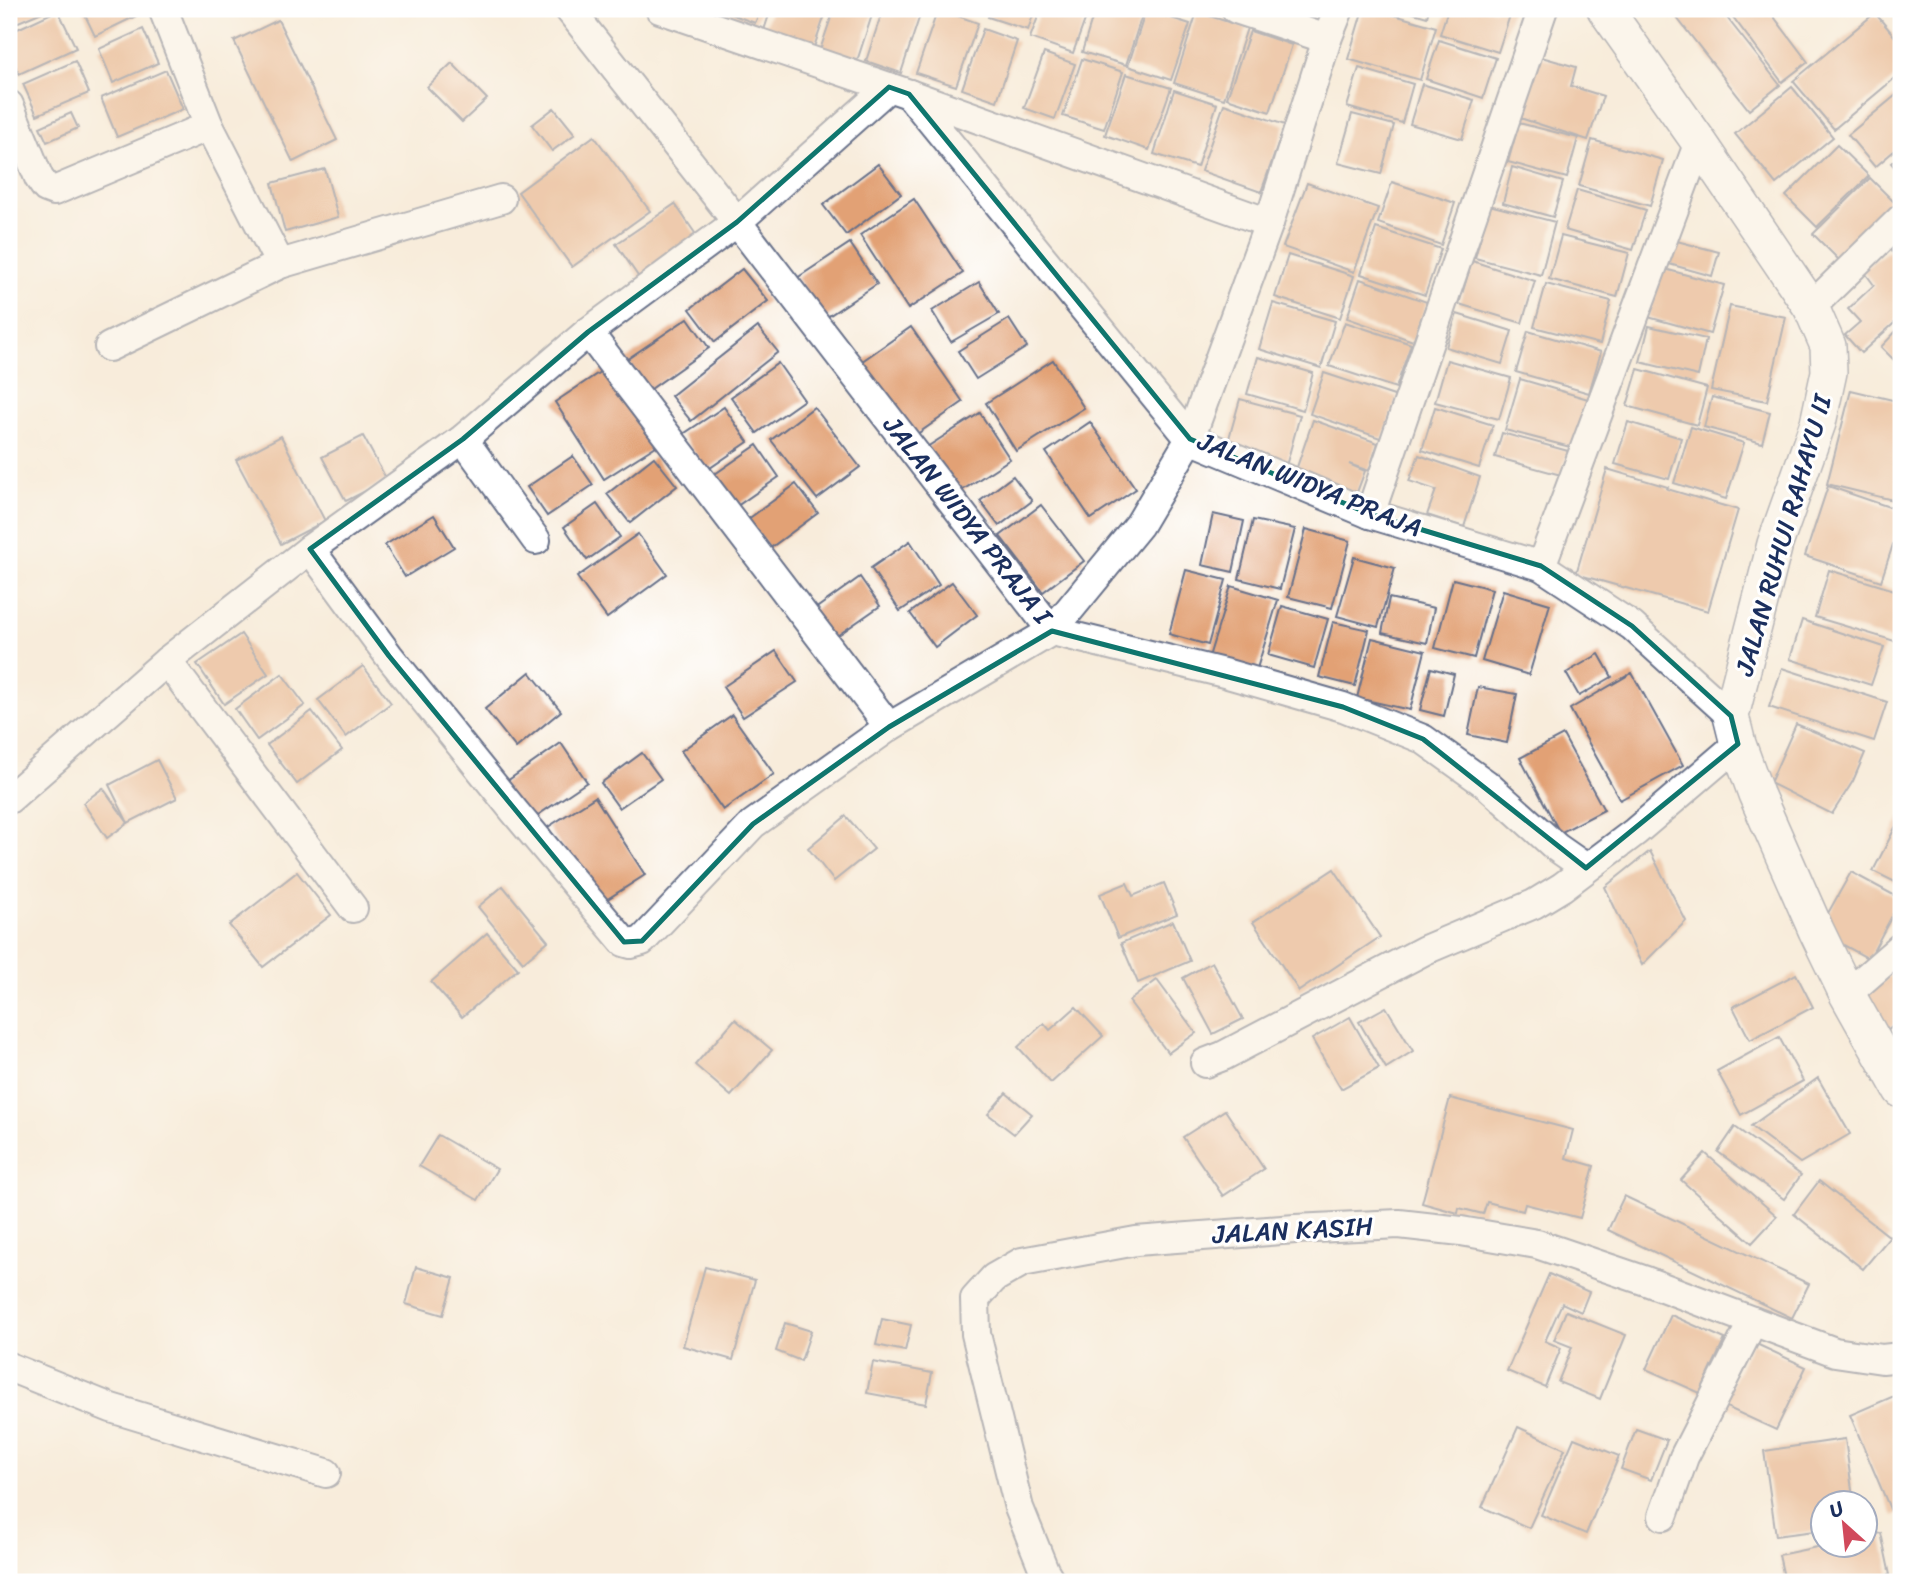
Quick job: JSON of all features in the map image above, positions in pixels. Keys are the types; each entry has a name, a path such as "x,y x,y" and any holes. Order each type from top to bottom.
{"street":[{"path":"163,9 209,126 280,264"},
{"name":"JALAN WIDYA PRAJA I","path":"569,9 1052,631 1228,674 1343,707 1423,739 1486,785 1556,846 1586,868"},
{"path":"660,9 899,90 1269,223"},
{"path":"1236,9 1327,39"},
{"path":"310,549 389,656 624,942 631,944 642,941 753,824 889,727 1052,631 1139,526 1190,439 1269,223 1339,9"},
{"path":"1370,514 1543,9"},
{"name":"JALAN RUHUI RAHAYU II","path":"1605,9 1811,307 1828,346 1829,372 1818,423 1775,544 1735,730"},
{"path":"9,799 167,661 310,549 463,439 588,332 737,222 899,90"},
{"name":"JALAN WIDYA PRAJA","path":"899,90 1190,439 1370,514 1541,566 1632,626 1735,730"},
{"path":"9,105 38,178 46,188 54,191 209,126"},
{"path":"1541,566 1699,142"},
{"path":"109,347 280,264 501,199"},
{"path":"1811,307 1901,219"},
{"path":"588,332 889,727"},
{"path":"463,439 536,540"},
{"path":"167,661 353,908"},
{"path":"1205,1063 1309,1012 1425,950 1534,904 1562,887 1634,832 1735,730 1766,817 1816,930 1847,994 1901,1090"},
{"path":"1847,994 1901,947"},
{"name":"JALAN KASIH","path":"1051,1582 1019,1508 976,1334 975,1299 994,1278 1022,1262 1136,1241 1295,1228 1399,1224 1537,1244 1646,1281 1835,1352 1882,1359 1901,1357"},
{"path":"1663,1516 1684,1457 1753,1321"},
{"path":"9,1367 111,1408 326,1472"}],"highlighted area":[{"path":"889,87 909,94 1190,439 1370,514 1541,566 1632,626 1731,716 1738,744 1586,868 1423,739 1343,707 1052,631 889,727 753,824 642,941 624,942 389,656 310,549 463,439 588,332 737,222"}],"building":[{"path":"9,9 49,9 9,26"},
{"path":"82,9 132,9 136,16 95,36"},
{"path":"717,9 761,9 755,23"},
{"path":"771,9 827,9 813,50 763,33"},
{"path":"834,9 874,9 857,61 820,50"},
{"path":"883,9 922,9 901,73 866,61"},
{"path":"938,9 978,23 956,86 916,73"},
{"path":"991,9 1035,9 1028,30 988,17"},
{"path":"1041,9 1089,9 1073,53 1030,38"},
{"path":"1095,9 1144,9 1126,65 1082,52"},
{"path":"1363,9 1373,9 1436,27 1420,80 1348,59"},
{"path":"1400,9 1429,9 1427,17"},
{"path":"1448,9 1512,9 1498,52 1440,34"},
{"path":"1670,9 1720,9 1780,85 1749,110"},
{"path":"1727,9 1768,9 1808,62 1782,82"},
{"path":"58,10 76,48 19,74 9,53 9,33"},
{"path":"1146,10 1190,24 1171,80 1128,66"},
{"path":"1197,12 1247,28 1224,99 1174,83"},
{"path":"1875,13 1901,44 1901,73 1834,129 1793,81"},
{"path":"278,20 337,140 293,162 234,41"},
{"path":"143,29 158,63 113,83 99,49"},
{"path":"983,29 1017,41 997,101 962,89"},
{"path":"1250,31 1292,45 1270,112 1227,98"},
{"path":"1439,40 1496,58 1483,98 1426,79"},
{"path":"1044,53 1075,64 1055,119 1024,108"},
{"path":"1538,56 1576,67 1571,86 1603,96 1588,140 1520,118"},
{"path":"1082,59 1123,72 1104,129 1063,116"},
{"path":"75,61 89,93 37,115 23,84"},
{"path":"452,63 487,99 462,122 427,87"},
{"path":"1359,68 1413,84 1402,123 1347,107"},
{"path":"166,70 183,109 117,137 101,98"},
{"path":"1126,74 1171,88 1149,150 1105,135"},
{"path":"1422,84 1474,100 1462,139 1410,124"},
{"path":"1792,87 1833,137 1776,184 1735,134"},
{"path":"1174,90 1217,104 1197,167 1154,154"},
{"path":"1901,91 1901,145 1875,167 1848,135"},
{"path":"1224,104 1285,125 1261,192 1201,171"},
{"path":"554,108 575,134 552,151 532,125"},
{"path":"71,113 78,128 47,142 40,127"},
{"path":"1352,114 1394,125 1381,174 1338,163"},
{"path":"1519,123 1578,138 1567,178 1508,162"},
{"path":"594,136 650,211 572,267 518,192"},
{"path":"1592,140 1663,160 1650,206 1579,186"},
{"path":"1837,145 1869,176 1817,227 1786,196"},
{"path":"1901,155 1901,175 1891,163"},
{"path":"878,164 901,194 846,235 823,205"},
{"path":"1512,167 1563,182 1553,217 1503,203"},
{"path":"325,169 338,217 285,232 272,183"},
{"path":"9,170 14,184 9,187"},
{"path":"1870,178 1899,207 1842,263 1813,234"},
{"path":"1392,182 1455,203 1441,245 1378,223"},
{"path":"1307,183 1378,208 1354,272 1283,247"},
{"path":"1577,190 1646,210 1633,250 1565,230"},
{"path":"914,199 963,273 908,309 860,235"},
{"path":"675,204 699,239 640,279 616,244"},
{"path":"1489,205 1555,222 1541,275 1475,258"},
{"path":"1376,228 1441,249 1425,295 1361,274"},
{"path":"1901,229 1901,256 1888,240"},
{"path":"1561,236 1629,253 1617,297 1549,279"},
{"path":"1669,239 1719,252 1712,276 1662,262"},
{"path":"850,243 877,284 824,319 797,278"},
{"path":"1890,249 1901,262 1901,317 1861,353 1845,335 1860,322 1848,309 1874,285 1863,270"},
{"path":"1288,255 1354,276 1340,318 1275,297"},
{"path":"1472,261 1535,281 1522,323 1459,304"},
{"path":"1661,268 1724,285 1710,334 1648,317"},
{"path":"742,269 768,301 715,342 690,309"},
{"path":"1360,279 1427,302 1413,341 1347,318"},
{"path":"979,282 999,314 951,342 932,311"},
{"path":"1546,284 1611,301 1600,344 1534,327"},
{"path":"1273,303 1335,321 1321,368 1259,349"},
{"path":"1730,306 1786,317 1767,401 1711,390"},
{"path":"1457,314 1512,331 1502,364 1446,347"},
{"path":"688,318 709,348 648,391 626,360"},
{"path":"1009,319 1027,347 976,379 958,351"},
{"path":"1345,322 1411,344 1396,388 1329,366"},
{"path":"1649,326 1706,339 1698,376 1640,362"},
{"path":"1901,326 1901,367 1881,347"},
{"path":"758,327 778,352 691,421 671,396"},
{"path":"911,327 963,402 910,439 858,364"},
{"path":"1528,331 1601,352 1589,393 1516,372"},
{"path":"1258,357 1313,373 1303,410 1247,394"},
{"path":"1053,360 1084,408 1016,451 986,403"},
{"path":"1447,360 1511,378 1499,419 1435,402"},
{"path":"778,363 804,400 757,433 731,397"},
{"path":"606,368 656,446 604,479 555,402"},
{"path":"1638,369 1707,388 1697,425 1627,406"},
{"path":"1324,373 1397,397 1383,439 1310,414"},
{"path":"1520,379 1588,399 1574,448 1505,430"},
{"path":"1851,390 1901,402 1901,502 1827,484"},
{"path":"1712,397 1770,412 1762,443 1704,427"},
{"path":"1240,399 1300,415 1286,466 1226,449"},
{"path":"724,407 748,442 707,470 682,435"},
{"path":"814,407 860,467 817,499 771,440"},
{"path":"1435,407 1493,425 1479,468 1422,450"},
{"path":"980,413 1010,459 958,493 927,447"},
{"path":"1313,420 1378,443 1369,471 1349,464 1365,471 1354,500 1293,479"},
{"path":"1090,422 1136,489 1091,519 1046,452"},
{"path":"1628,422 1681,438 1669,479 1615,464"},
{"path":"1691,427 1744,443 1726,499 1674,483"},
{"path":"1502,433 1568,451 1561,475 1495,457"},
{"path":"281,436 325,521 281,544 236,460"},
{"path":"363,436 387,480 346,501 322,457"},
{"path":"757,445 779,477 737,506 715,474"},
{"path":"1419,455 1480,477 1464,527 1427,515 1436,490 1409,481"},
{"path":"573,456 593,485 547,516 527,487"},
{"path":"654,457 677,486 630,523 607,494"},
{"path":"1607,469 1738,510 1708,611 1576,574"},
{"path":"1013,476 1032,501 999,526 980,501"},
{"path":"796,484 818,513 769,549 747,520"},
{"path":"1828,486 1901,511 1901,520 1881,581 1805,556"},
{"path":"597,504 620,537 587,560 564,527"},
{"path":"1041,505 1084,561 1043,592 1000,536"},
{"path":"1213,514 1244,521 1233,572 1202,565"},
{"path":"434,515 454,547 405,577 385,545"},
{"path":"1253,520 1295,529 1280,589 1239,579"},
{"path":"1306,529 1350,541 1332,608 1288,597"},
{"path":"638,534 667,574 607,618 577,577"},
{"path":"910,541 939,585 900,611 871,568"},
{"path":"1354,557 1395,568 1378,627 1337,616"},
{"path":"1186,570 1226,580 1208,645 1169,634"},
{"path":"1829,570 1901,592 1901,643 1815,617"},
{"path":"860,577 880,606 831,640 811,612"},
{"path":"1453,579 1492,589 1474,658 1435,648"},
{"path":"952,582 977,615 935,647 910,613"},
{"path":"1231,586 1278,600 1255,675 1208,660"},
{"path":"1503,590 1550,604 1529,675 1482,661"},
{"path":"1389,598 1434,608 1427,643 1382,633"},
{"path":"1282,606 1328,619 1314,668 1268,655"},
{"path":"1802,620 1884,647 1871,685 1790,659"},
{"path":"1333,622 1369,630 1355,686 1319,677"},
{"path":"241,634 268,674 224,704 197,664"},
{"path":"1372,638 1425,651 1410,710 1357,698"},
{"path":"776,651 797,682 743,717 723,687"},
{"path":"1599,654 1612,677 1579,696 1566,673"},
{"path":"363,666 391,703 346,737 318,700"},
{"path":"1431,668 1454,674 1444,716 1420,710"},
{"path":"1782,668 1887,702 1874,741 1769,707"},
{"path":"530,672 561,711 516,748 485,709"},
{"path":"1632,673 1683,765 1620,800 1570,709"},
{"path":"282,674 305,705 257,740 235,709"},
{"path":"1478,687 1517,694 1507,743 1468,735"},
{"path":"312,711 342,750 297,784 267,745"},
{"path":"732,715 774,774 723,810 681,751"},
{"path":"1796,724 1865,753 1853,781 1832,814 1770,783"},
{"path":"1563,735 1604,810 1560,833 1520,758"},
{"path":"561,743 587,782 526,823 500,786"},
{"path":"642,753 661,779 619,808 601,783"},
{"path":"157,760 177,798 128,823 109,785"},
{"path":"103,788 128,823 107,838 83,803"},
{"path":"595,797 645,875 598,905 548,827"},
{"path":"846,816 874,849 834,881 808,848"},
{"path":"1901,816 1901,885 1873,871"},
{"path":"1650,851 1686,921 1642,965 1605,887"},
{"path":"1334,869 1380,937 1299,991 1253,922"},
{"path":"297,872 331,915 263,967 229,925"},
{"path":"1851,872 1901,899 1869,959 1818,931"},
{"path":"1127,883 1133,896 1164,883 1177,914 1118,938 1100,894"},
{"path":"503,886 548,941 523,962 478,907"},
{"path":"1173,921 1190,961 1138,983 1121,943"},
{"path":"487,933 518,969 462,1017 431,982"},
{"path":"1212,962 1243,1019 1213,1034 1183,978"},
{"path":"1901,966 1901,1019 1885,1033 1859,1002"},
{"path":"1796,974 1813,1007 1750,1040 1733,1007"},
{"path":"1157,980 1196,1033 1168,1053 1129,1001"},
{"path":"1076,1007 1103,1036 1051,1083 1018,1047 1044,1023 1050,1030"},
{"path":"1386,1007 1413,1051 1386,1068 1359,1022"},
{"path":"1350,1017 1379,1068 1341,1089 1312,1039"},
{"path":"735,1019 772,1050 731,1096 695,1065"},
{"path":"1901,1027 1901,1053 1889,1037"},
{"path":"1779,1037 1803,1081 1741,1115 1717,1071"},
{"path":"1818,1078 1850,1134 1800,1163 1751,1126"},
{"path":"1006,1093 1032,1114 1014,1134 988,1114"},
{"path":"1450,1098 1573,1130 1566,1158 1594,1166 1580,1218 1525,1204 1523,1211 1487,1202 1483,1214 1459,1208 1458,1213 1422,1203"},
{"path":"1225,1110 1264,1169 1223,1196 1183,1137"},
{"path":"1735,1127 1801,1175 1784,1199 1718,1152"},
{"path":"438,1135 497,1169 478,1200 419,1166"},
{"path":"1705,1153 1777,1216 1752,1243 1681,1180"},
{"path":"1819,1181 1890,1237 1863,1269 1794,1214"},
{"path":"1624,1196 1809,1284 1792,1318 1608,1230"},
{"path":"416,1267 454,1278 443,1315 406,1304"},
{"path":"705,1267 755,1280 733,1360 683,1346"},
{"path":"1549,1274 1589,1292 1581,1312 1562,1303 1545,1341 1561,1348 1545,1387 1507,1371"},
{"path":"1566,1311 1626,1335 1600,1399 1558,1382 1572,1347 1554,1340"},
{"path":"1671,1315 1725,1339 1700,1393 1646,1369"},
{"path":"882,1319 911,1325 905,1351 876,1345"},
{"path":"785,1323 811,1331 801,1361 776,1351"},
{"path":"1752,1342 1806,1367 1776,1430 1722,1405"},
{"path":"873,1362 932,1373 926,1404 867,1393"},
{"path":"1901,1393 1901,1512 1893,1516 1850,1415"},
{"path":"1518,1427 1565,1449 1529,1528 1482,1507"},
{"path":"1636,1429 1667,1440 1651,1480 1621,1469"},
{"path":"1574,1438 1619,1456 1586,1534 1541,1515"},
{"path":"1845,1439 1852,1490 1808,1490 1808,1532 1776,1536 1764,1451"},
{"path":"1881,1533 1890,1575 1855,1582 1785,1582 1779,1555 1808,1549 1808,1560 1878,1560 1878,1534"}]}
